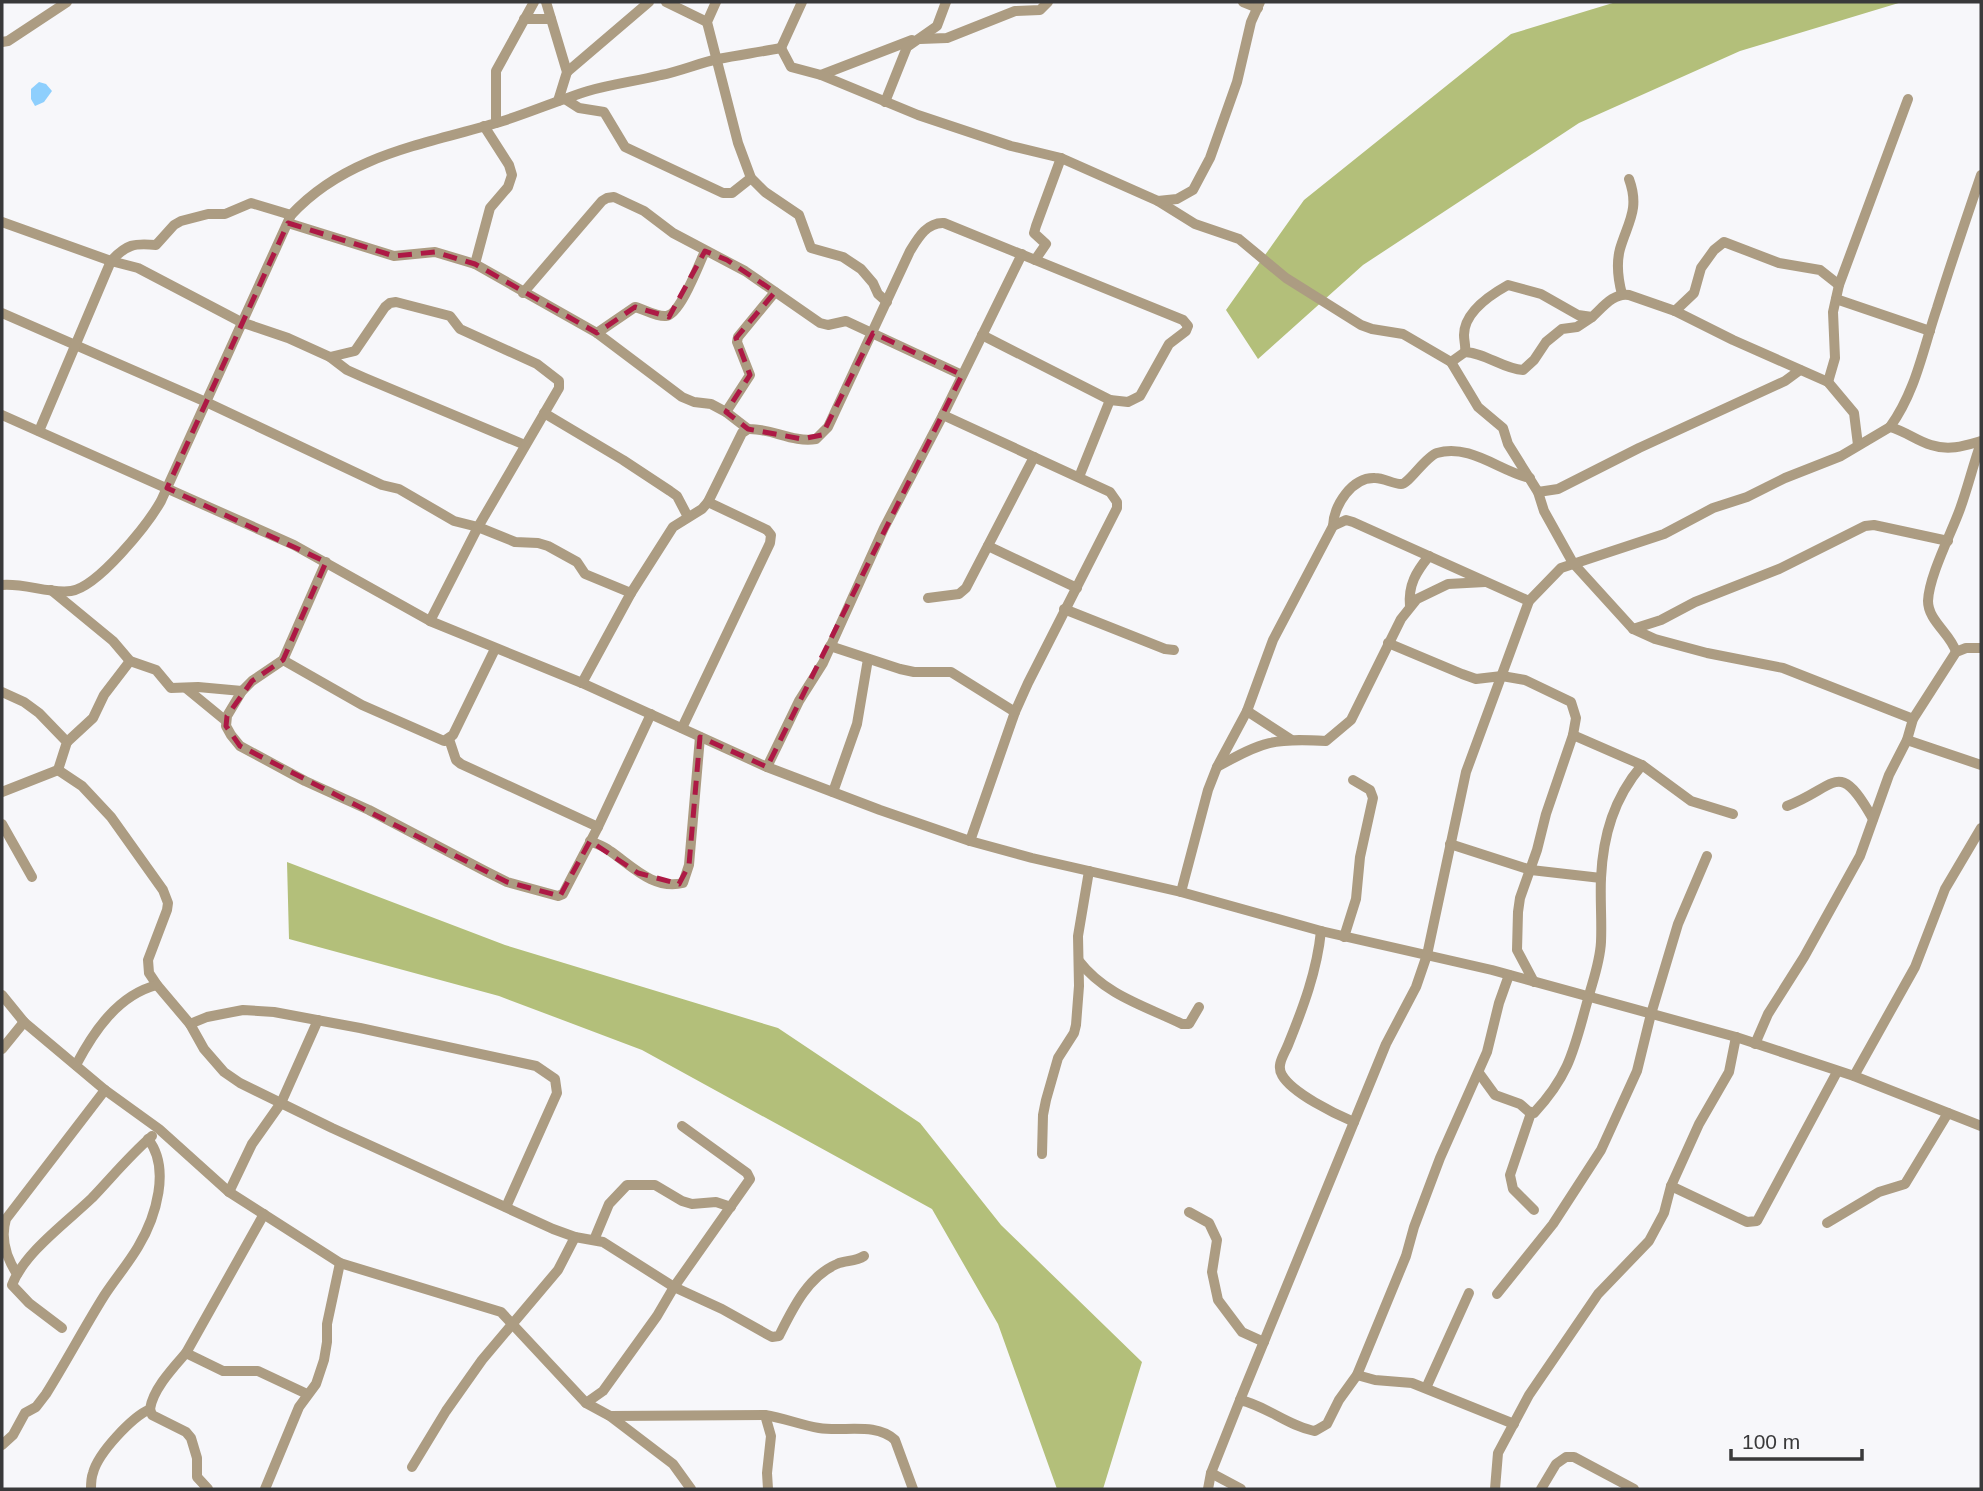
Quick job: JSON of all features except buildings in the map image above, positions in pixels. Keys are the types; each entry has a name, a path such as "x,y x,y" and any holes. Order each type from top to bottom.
{"street":[{"path":"46,2 56,9"},
{"path":"2,42 8,41 66,2"},
{"path":"496,123 496,71 534,2"},
{"path":"547,2 567,72 561,100"},
{"path":"567,72 649,2"},
{"path":"666,2 707,22"},
{"path":"716,2 707,22 738,143 751,178 765,192 799,215 811,248 843,257 861,269 878,294 887,302"},
{"path":"781,48 802,2"},
{"path":"885,102 907,47 925,36 941,19 946,2"},
{"path":"821,75 925,36 947,38 1015,11 1040,10 1048,2"},
{"path":"1158,201 1177,199 1193,190 1210,158 1237,82 1251,22 1259,5 1243,2"},
{"path":"524,19 551,19"},
{"path":"2,585 69,591 90,583 151,519 289,219 308,196 327,182 388,153 496,123 588,91 663,75 716,60 781,48"},
{"path":"781,48 791,67 821,75 885,102 1011,146 1061,158 1158,201 1195,225 1239,239 1286,278 1361,325 1403,334 1451,362 1478,407 1503,428 1508,444 1538,492 1544,511 1573,563 1633,629 1655,639 1707,653 1783,668 1913,719"},
{"path":"1828,382 1835,358 1833,312 1839,285 1908,99"},
{"path":"561,100 579,108 604,112 625,147 723,193 732,193 751,178"},
{"path":"475,264 490,208 508,187 512,175 509,165 484,126"},
{"path":"1035,260 1046,244 1034,233 1061,158"},
{"path":"1208,1489 1211,1473 1240,1400 1354,1122 1386,1044 1411,998 1427,955 1466,772 1529,601 1555,573 1573,563 1664,534 1713,508 1747,497 1785,478 1841,456 1890,427 1904,408 1911,392 1981,175"},
{"path":"1622,294 1617,278 1619,251 1633,216 1633,191 1629,179"},
{"path":"523,293 607,198 614,197 644,211 673,233 745,271 820,323 828,325 846,321 962,375"},
{"path":"39,431 111,261 125,248 133,245 156,245 174,225 196,216 225,215 251,203 394,256 435,252 475,264 597,333 682,397 711,404 747,429 802,439 816,439 822,435 917,240 923,232 938,223 1022,254 1186,323 1186,331 1169,344 1140,396 1128,402 1110,400 982,335"},
{"path":"2,222 138,268 241,322 288,338 330,358 365,379 525,445"},
{"path":"1675,311 1694,293 1701,268 1714,250 1724,242 1779,263 1820,270 1839,285"},
{"path":"597,333 635,307 664,316 672,314 682,302 705,251"},
{"path":"767,766 830,646 884,528 1022,254"},
{"path":"1465,352 1464,333 1469,318 1487,297 1508,285 1541,294 1578,315 1592,317"},
{"path":"726,412 750,374 737,342 738,337 775,292"},
{"path":"1451,362 1465,352 1475,353 1523,370 1554,335 1562,329 1577,327 1622,294"},
{"path":"1622,294 1675,311 1828,382 1854,413 1858,446"},
{"path":"1836,299 1930,331"},
{"path":"330,358 355,351 379,314 390,303 450,316 460,329 537,364 552,374 560,384 478,527 430,621"},
{"path":"2,313 206,402 382,485 399,488 454,521 478,527 515,542 548,545 577,562 584,574 631,593"},
{"path":"1538,492 1558,489 1639,448 1785,381 1800,370"},
{"path":"1079,477 1110,400"},
{"path":"544,413 624,460 677,496 688,517"},
{"path":"2,415 245,522 326,562 430,621 582,683 700,737 832,792 970,841 1181,892 1344,937 1508,975 1736,1037 1854,1076 1980,1125"},
{"path":"943,415 1110,492 1117,502 1117,508 1039,657 1015,712 970,841"},
{"path":"1890,427 1943,448 1981,442"},
{"path":"582,683 631,593 673,527 702,509 708,502 736,445 747,429"},
{"path":"1956,652 1953,640 1930,611 1928,601 1981,442"},
{"path":"1181,892 1208,790 1217,767 1247,711 1273,640 1333,526 1333,518 1346,493 1362,479 1377,478 1402,485 1436,454 1453,452 1489,460 1530,478"},
{"path":"928,598 953,596 963,592 1034,457"},
{"path":"682,728 771,543 771,535 767,530 708,502"},
{"path":"1333,526 1339,522 1353,522 1529,601"},
{"path":"1633,629 1661,620 1695,602 1779,569 1865,526 1874,525 1948,541"},
{"path":"988,546 1077,588"},
{"path":"1410,606 1409,594 1415,573 1429,556"},
{"path":"226,721 242,691 266,669 283,660 326,562"},
{"path":"1217,767 1264,743 1290,739 1326,741 1351,720 1388,643 1417,599 1440,586 1488,582"},
{"path":"48,589 113,640 130,660 156,670 172,688 198,687 242,691"},
{"path":"1064,609 1165,649 1174,650"},
{"path":"1388,643 1476,679 1502,676 1525,680 1571,702 1576,718 1573,735 1520,898 1517,950 1534,982"},
{"path":"830,646 914,672 951,672 1015,712"},
{"path":"1755,1044 1768,1014 1804,957 1860,856 1889,775 1907,740 1913,719 1956,652 1966,648 1981,648"},
{"path":"495,649 449,740 456,760 598,827"},
{"path":"832,792 857,724 868,659"},
{"path":"58,770 67,742 93,718 104,695 130,660"},
{"path":"283,660 362,705 440,740 449,740"},
{"path":"187,688 226,721 231,735 240,746 507,882 558,896 563,894 598,827 651,714"},
{"path":"2,692 24,702 39,713 67,742"},
{"path":"1247,711 1290,739"},
{"path":"1573,735 1642,765 1691,801 1733,814"},
{"path":"590,841 608,849 638,873 673,884 684,883 690,865 700,737"},
{"path":"1907,740 1981,765"},
{"path":"1534,1210 1513,1189 1510,1175 1531,1113 1553,1092 1571,1058 1594,980 1601,943 1601,878 1613,810 1631,778 1642,765"},
{"path":"2,792 58,770"},
{"path":"58,770 82,786 111,817 163,890 168,903 167,910 148,960 149,973 190,1024 204,1049 224,1072 240,1083 506,1207 575,1237 603,1242 674,1287 775,1338 779,1336 805,1291 820,1275 838,1263 858,1260 864,1256"},
{"path":"1344,937 1356,899 1360,857 1373,798 1370,790 1353,779"},
{"path":"1787,806 1833,782 1846,783 1854,787 1873,819"},
{"path":"2,824 32,877"},
{"path":"1854,1076 1915,967 1945,890 1981,828"},
{"path":"1450,844 1531,870 1601,878"},
{"path":"1497,1294 1553,1224 1601,1150 1637,1071 1678,924 1707,856"},
{"path":"1042,1154 1046,1100 1058,1058 1076,1025 1078,936 1089,871"},
{"path":"1321,931 1318,958 1279,1065 1281,1075 1290,1085 1325,1110 1354,1122"},
{"path":"1079,961 1096,981 1108,989 1182,1024 1189,1024 1199,1007"},
{"path":"1240,1400 1259,1405 1285,1421 1315,1431 1327,1424 1339,1400 1357,1375 1406,1256 1440,1158 1487,1052 1508,975"},
{"path":"76,1065 92,1036 119,1006 139,990 157,985"},
{"path":"2,995 24,1022 105,1090 159,1129 229,1192 341,1263 501,1312 586,1403 610,1416 673,1464 691,1489"},
{"path":"190,1024 208,1017 243,1010 274,1012 536,1066 555,1079 557,1093 506,1207"},
{"path":"229,1192 252,1144 281,1103 318,1020"},
{"path":"2,1049 24,1022"},
{"path":"1499,1488 1498,1453 1546,1367 1598,1294 1649,1241 1664,1213 1671,1186 1699,1124 1729,1072 1736,1037"},
{"path":"1671,1186 1747,1222 1757,1221 1838,1072"},
{"path":"1479,1073 1496,1095 1520,1104 1531,1113"},
{"path":"17,1273 6,1257 3,1228 6,1219 105,1090"},
{"path":"1827,1223 1879,1192 1905,1184 1948,1113"},
{"path":"586,1403 603,1391 748,1184 749,1176 711,1145 682,1126"},
{"path":"62,1328 29,1303 12,1285 17,1273 159,1129"},
{"path":"2,1445 13,1435 25,1413 36,1407 46,1394 105,1294 139,1245 151,1221 160,1174 156,1149 148,1139"},
{"path":"594,1240 609,1204 627,1185 655,1185 692,1204 716,1202 731,1207"},
{"path":"1189,1212 1209,1223 1217,1240 1212,1272 1218,1300 1242,1332 1265,1342"},
{"path":"208,1489 197,1476 197,1458 191,1438 186,1432 152,1415 151,1403 174,1367 187,1353 264,1214"},
{"path":"412,1467 446,1410 482,1360 558,1270 575,1237"},
{"path":"265,1489 299,1407 316,1384 324,1360 327,1324 341,1263"},
{"path":"1426,1388 1469,1293"},
{"path":"187,1353 223,1371 258,1371 307,1394"},
{"path":"1357,1375 1375,1380 1412,1383 1514,1424"},
{"path":"91,1489 93,1472 101,1455 126,1425 138,1414 150,1409"},
{"path":"610,1416 765,1415 820,1428 876,1430 895,1440 913,1489"},
{"path":"765,1415 771,1436 768,1489"},
{"path":"1541,1489 1556,1464 1566,1457 1574,1457 1634,1489"},
{"path":"1211,1473 1241,1489"}],"highlighted area":[{"path":"288,223 394,256 435,252 475,264 597,333 635,307 669,317 705,251 727,260 775,292 736,338 750,375 726,412 748,429 802,439 822,435 873,333 962,375 767,767 700,737 689,865 679,884 638,873 590,841 560,896 507,882 240,746 226,726 227,716 252,681 283,660 326,562 167,488"}],"green space":[{"path":"1616,2 1902,2 1740,51 1579,123 1363,265 1258,359 1226,310 1304,200 1511,34"},
{"path":"287,862 505,945 778,1028 920,1123 1001,1225 1142,1362 1103,1489 1057,1489 998,1324 932,1209 642,1050 499,996 289,939"}],"water":[{"path":"39,82 46,84 52,91 44,102 35,106 31,99 31,89"}]}
